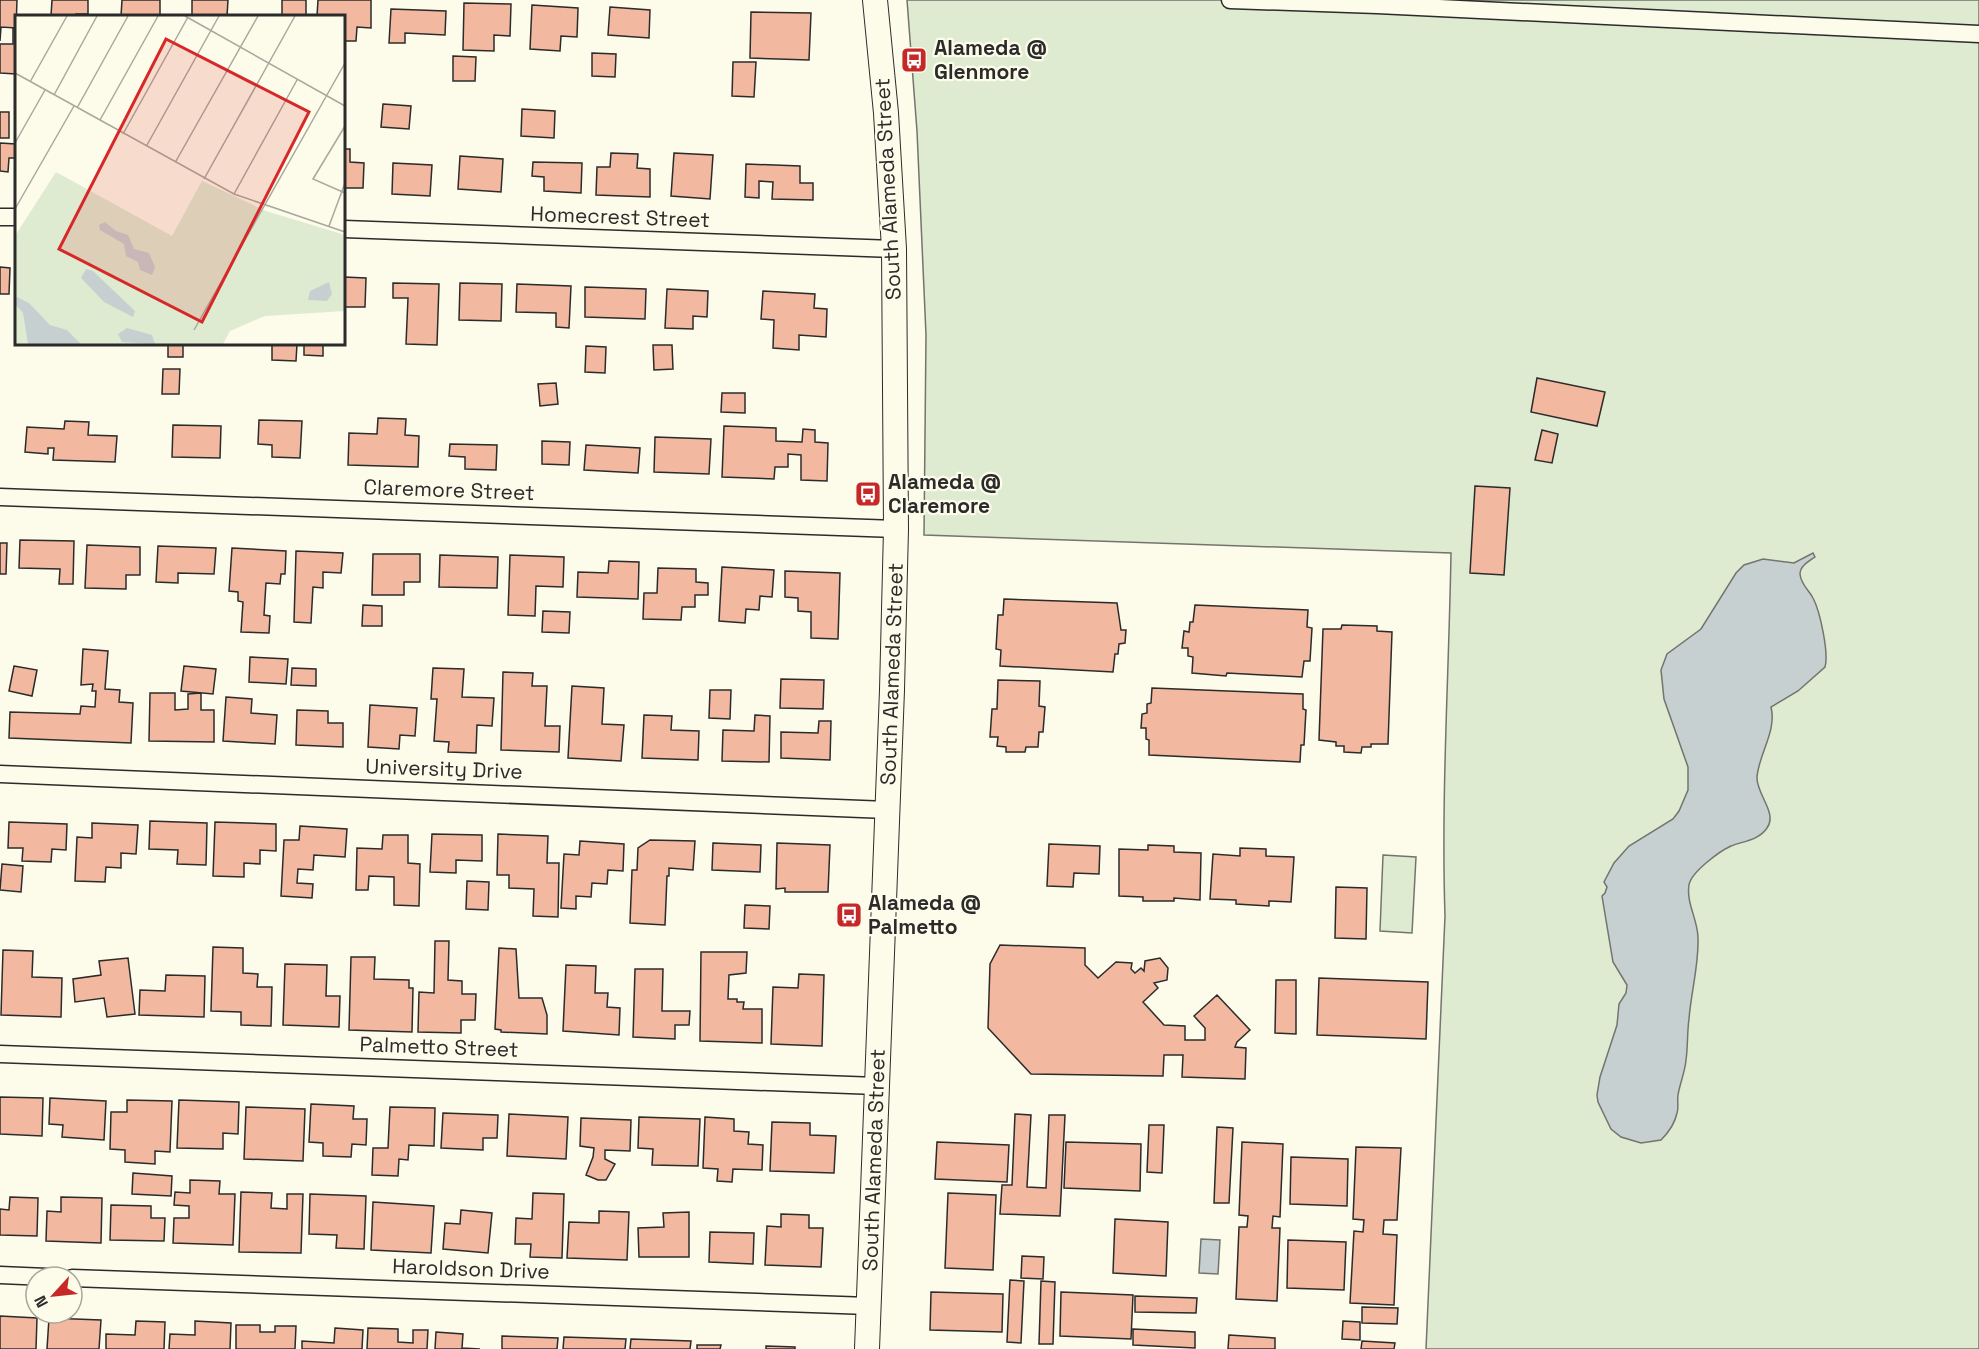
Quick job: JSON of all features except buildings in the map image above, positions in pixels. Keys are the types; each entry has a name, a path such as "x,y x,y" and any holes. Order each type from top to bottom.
{"main road":[{"name":"South Alameda Street","path":"867,1349 896,529 894,249 886,113 875,0"}],"street":[{"path":"1230,0 1979,34"},
{"name":"Homecrest Street","path":"345,229 894,249"},
{"name":"Claremore Street","path":"0,497 896,529"},
{"name":"University Drive","path":"0,774 887,810"},
{"name":"Palmetto Street","path":"0,1054 877,1086"},
{"path":"0,1275 24,1276"},
{"name":"Haroldson Drive","path":"84,1278 869,1306"}],"green space":[{"path":"907,0 1979,0 1979,1349 1426,1349 1445,916 1445,780 1451,553 924,535 926,335 917,131"},
{"path":"1383,855 1416,857 1412,933 1380,931"}],"shaded area":[{"path":"1813,553 1815,557 1803,566 1800,574 1818,612 1825,642 1825,667 1798,691 1771,707 1772,725 1757,777 1770,816 1767,828 1756,838 1731,846 1713,857 1700,868 1689,885 1689,898 1697,931 1698,948 1685,1064 1675,1120 1661,1140 1641,1143 1621,1137 1611,1129 1597,1095 1600,1077 1617,1025 1619,1004 1626,993 1627,985 1613,962 1602,896 1607,887 1604,882 1614,863 1629,846 1673,819 1688,790 1688,767 1664,699 1661,670 1667,654 1701,629 1736,573 1744,565 1763,559 1794,563"},
{"path":"1201,1239 1220,1240 1218,1274 1199,1273"}],"place":[{"name":"Alameda @ Glenmore","path":"914,60"},
{"name":"Alameda @ Claremore","path":"868,494"},
{"name":"Alameda @ Palmetto","path":"849,915"}]}
